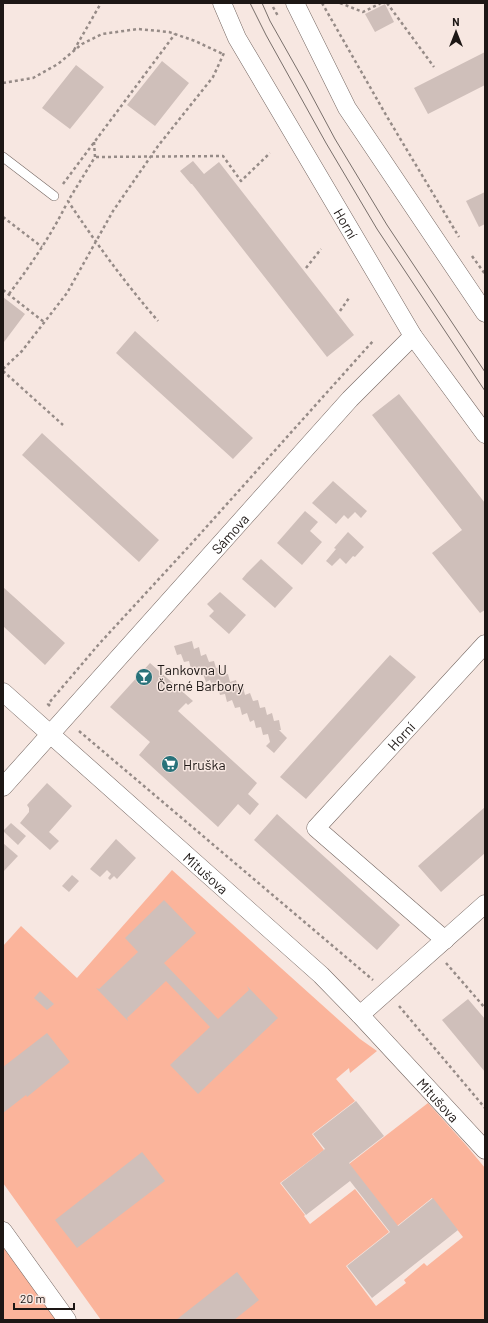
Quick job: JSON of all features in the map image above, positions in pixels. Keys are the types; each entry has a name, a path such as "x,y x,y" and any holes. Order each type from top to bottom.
{"street":[{"name":"Horní","path":"222,3 237,38 413,336 485,434"},
{"path":"295,3 347,108 483,308"},
{"name":"Sámova","path":"3,787 350,399 413,336"},
{"name":"Horní","path":"446,940 316,828 485,644"},
{"path":"3,692 50,735"},
{"name":"Mitušova","path":"50,735 321,975 485,1150"},
{"path":"360,1015 485,904"},
{"path":"3,1231 67,1320"}],"lane":[{"path":"3,157 54,196"}],"path":[{"path":"73,51 101,3"},
{"path":"322,3 461,240"},
{"path":"340,3 364,12 381,3"},
{"path":"387,3 434,67"},
{"path":"273,7 278,16"},
{"path":"3,84 33,78 58,64 82,44 102,34 138,29 175,34 195,41 223,54 213,77 150,157 113,211 67,293 22,351 3,370 63,425"},
{"path":"54,196 175,34"},
{"path":"9,294 53,230 68,201 95,157 94,142"},
{"path":"95,157 223,156 241,181 270,153"},
{"path":"68,201 95,242 131,291 158,321"},
{"path":"3,217 42,247"},
{"path":"306,268 321,250"},
{"path":"469,252 485,274"},
{"path":"3,290 44,322"},
{"path":"340,311 349,298"},
{"path":"373,341 192,543 99,644 48,704 386,992 485,1108"},
{"path":"452,958 446,963 485,1008"}],"shaded area":[{"path":"172,870 360,1039 377,1051 350,1073 349,1068 336,1079 355,1101 312,1134 324,1150 280,1183 305,1215 304,1216 310,1224 355,1189 389,1232 346,1266 376,1306 406,1283 404,1280 424,1263 427,1266 463,1237 432,1198 397,1226 349,1164 428,1103 485,1168 485,1320 101,1320 3,1183 3,946 21,926 77,978"},
{"path":"3,1245 56,1320 3,1320"}],"building":[{"path":"385,4 394,22 375,32 365,14"},
{"path":"485,52 485,85 428,114 414,88"},
{"path":"162,61 189,83 155,126 127,105"},
{"path":"76,65 104,87 70,129 42,108"},
{"path":"193,161 204,174 219,162 354,335 327,357 192,184 180,171"},
{"path":"485,192 485,224 479,227 466,201"},
{"path":"3,297 25,314 4,342 3,341"},
{"path":"135,331 253,438 233,459 116,353"},
{"path":"399,394 485,503 485,610 480,613 432,553 462,530 372,415"},
{"path":"42,433 159,540 139,562 22,455"},
{"path":"333,481 367,511 361,518 355,512 348,519 344,515 336,524 312,503"},
{"path":"305,511 318,522 310,531 322,542 302,565 277,543"},
{"path":"348,532 364,547 346,564 340,558 332,566 326,561 336,549 334,548"},
{"path":"261,559 293,588 275,608 242,579"},
{"path":"3,587 65,643 45,665 3,626"},
{"path":"220,592 246,615 229,634 209,616 214,611 207,604"},
{"path":"192,641 194,649 199,647 201,656 206,654 209,662 214,661 216,668 221,667 223,675 228,674 230,682 236,680 238,688 243,687 245,695 250,693 253,701 258,700 260,708 265,707 267,715 272,713 274,721 279,720 281,730 279,730 287,738 274,753 266,746 270,742 268,734 263,735 261,727 256,728 254,720 250,722 247,713 242,715 240,707 235,708 232,700 227,702 225,694 220,695 218,687 213,688 210,680 206,682 203,674 198,675 196,667 191,669 189,661 184,662 181,654 177,655 174,646"},
{"path":"390,655 416,677 306,799 280,777"},
{"path":"150,663 193,701 188,705 186,703 178,711 257,783 248,794 259,804 250,815 238,804 218,827 139,755 150,742 110,707"},
{"path":"47,783 72,806 49,832 59,841 50,850 20,823 29,812 27,805"},
{"path":"485,807 485,853 441,892 418,866"},
{"path":"277,814 400,925 377,950 254,840"},
{"path":"11,823 26,836 18,845 3,831"},
{"path":"116,839 136,858 117,879 114,876 110,880 108,878 111,874 107,870 100,877 90,869"},
{"path":"3,843 18,856 3,872"},
{"path":"72,875 79,881 69,892 62,886"},
{"path":"164,900 196,933 164,963 218,1019 249,990 247,986 278,1018 198,1094 170,1065 210,1027 166,981 127,1018 128,1021 96,988 99,989 138,952 125,938"},
{"path":"40,991 54,1004 47,1010 34,998"},
{"path":"468,999 485,1019 485,1072 442,1020"},
{"path":"47,1033 70,1062 27,1097 26,1095 3,1113 3,1067"},
{"path":"356,1101 384,1136 349,1163 398,1226 433,1198 458,1230 372,1298 347,1266 390,1232 350,1181 306,1215 281,1183 325,1149 313,1134"},
{"path":"142,1152 165,1181 77,1248 55,1220"},
{"path":"237,1272 259,1300 234,1320 176,1320"}],"tram line":[{"path":"250,3 266,35 326,143 377,229 485,391"},
{"path":"262,3 270,21 335,139 387,225 485,372"}],"place":[{"name":"Tankovna U Černé Barbory","path":"144,677"},
{"name":"Hruška","path":"170,764"}]}
